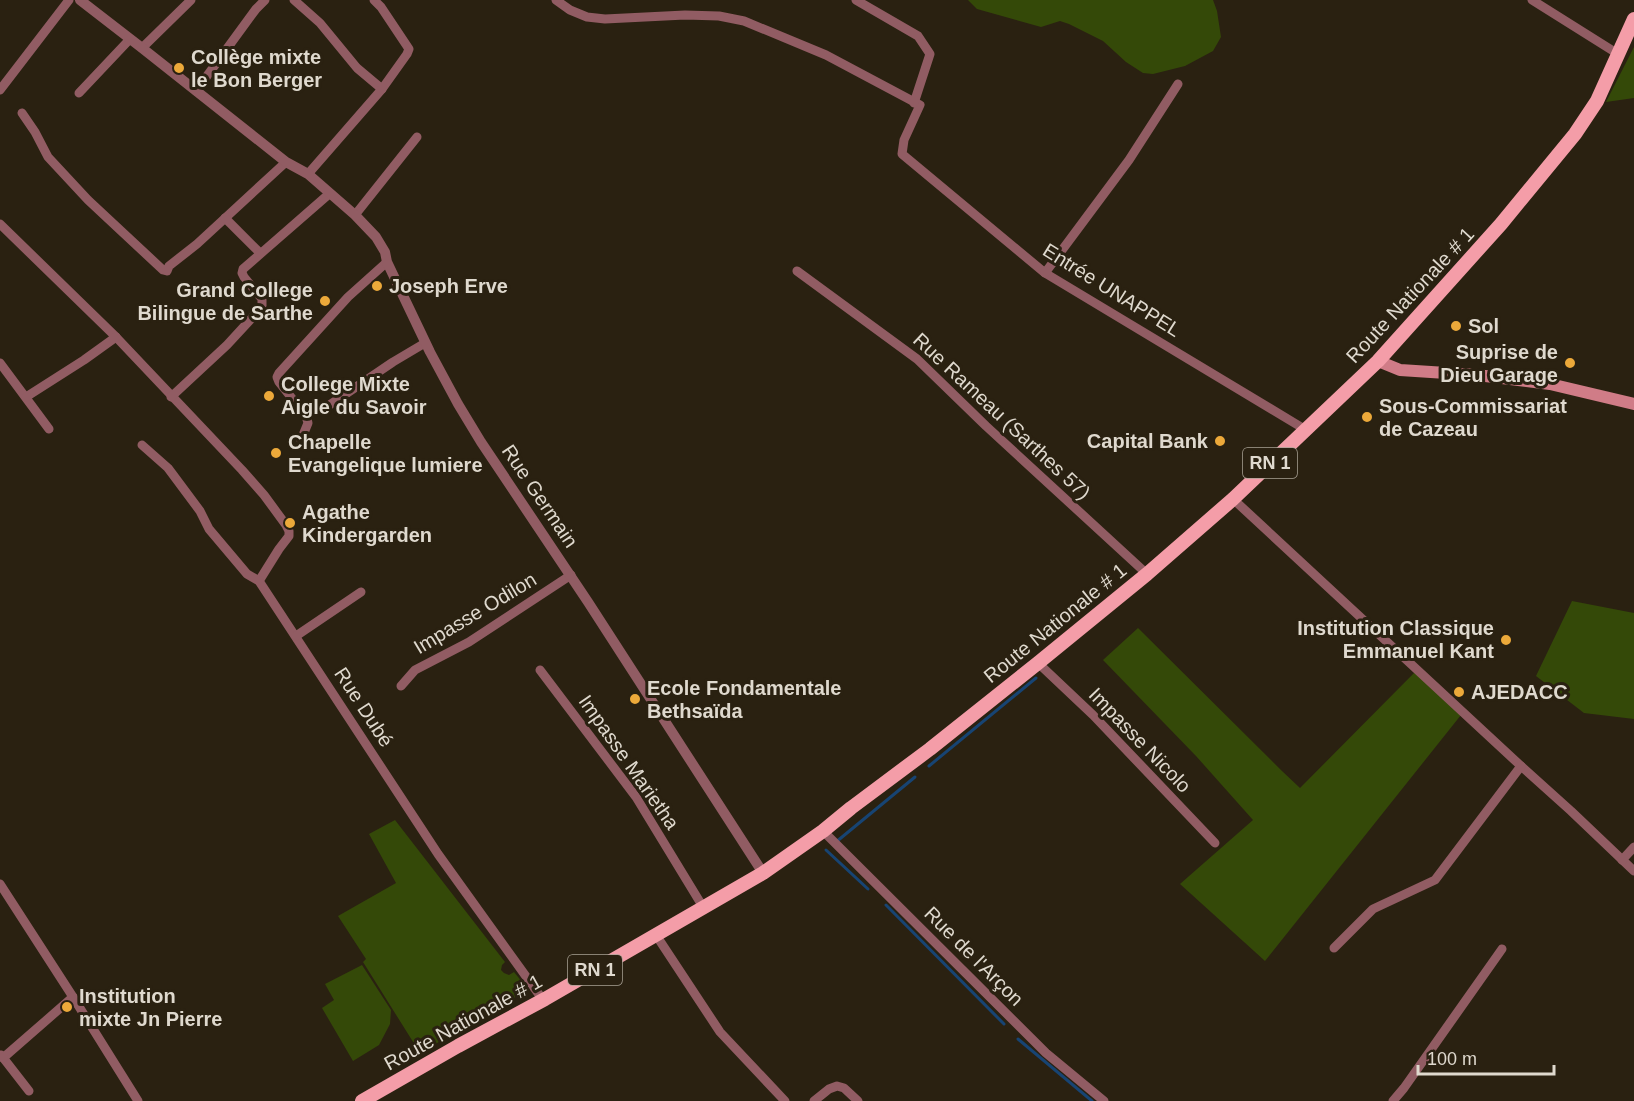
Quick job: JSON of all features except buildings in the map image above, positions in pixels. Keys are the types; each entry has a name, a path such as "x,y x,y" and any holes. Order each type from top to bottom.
{"main road":[{"name":"Route Nationale # 1","path":"362,1101 381,1097 763,873 824,831 1147,574 1233,499 1378,361 1501,224 1575,134 1597,100 1634,19"},
{"path":"1378,361 1400,370 1477,375 1550,384 1634,404"}],"street":[{"path":"0,90 78,0"},
{"name":"Rue Germain","path":"78,0 286,162 308,174 355,215 376,237 385,252 387,262 425,343 481,442 571,575 763,873"},
{"path":"142,48 191,0"},
{"path":"196,91 265,0"},
{"path":"294,0 320,22 357,68 382,89"},
{"path":"308,174 382,89 409,49 374,0"},
{"path":"556,0 570,10 587,17 605,19 685,15 719,16 744,21 826,55 917,104"},
{"name":"Entrée UNAPPEL","path":"856,0 918,36 930,54 917,104 904,140 902,154 1045,273 1306,430"},
{"path":"1532,0 1618,54"},
{"path":"79,93 130,39"},
{"path":"1045,273 1129,160 1178,84"},
{"path":"22,113 48,157 88,200 163,270 167,271 169,266 198,244 286,162"},
{"path":"355,215 417,137"},
{"path":"171,397 227,345 262,307 262,299 244,277 243,269 329,194"},
{"path":"225,218 260,253"},
{"path":"0,224 116,337 264,495 289,531 289,536 259,581"},
{"path":"301,440 308,423 306,416 279,382 277,378 279,373 348,297 387,262"},
{"name":"Rue Rameau (Sarthes 57)","path":"797,271 918,359 986,426 1147,574"},
{"path":"26,398 116,337"},
{"path":"328,406 425,343"},
{"path":"0,363 49,429"},
{"name":"Rue Dubé","path":"142,445 168,468 200,511 209,528 247,574 259,581 438,854 543,1000"},
{"path":"1233,499 1634,871"},
{"name":"Impasse Odilon","path":"401,686 415,670 469,642 571,575"},
{"path":"296,636 361,592"},
{"name":"Impasse Nicolo","path":"1038,663 1093,715 1215,843"},
{"name":"Impasse Marietha","path":"540,670 636,797 703,907"},
{"path":"1334,948 1373,909 1435,880 1521,766"},
{"name":"Rue de l'Arçon","path":"824,831 1046,1053 1104,1101"},
{"path":"1622,860 1634,847"},
{"path":"0,884 138,1101"},
{"path":"656,935 720,1032 785,1101"},
{"path":"1393,1101 1502,949"},
{"path":"29,1091 2,1055 73,996"},
{"path":"814,1101 829,1089 837,1086 844,1088 858,1101"}],"green space":[{"path":"968,0 1213,0 1221,37 1213,51 1185,66 1153,74 1143,73 1126,62 1103,41 1069,24 1060,21 1041,27 977,9"},
{"path":"1634,47 1634,98 1606,102"},
{"path":"1572,601 1634,613 1634,719 1584,713 1536,676"},
{"path":"1138,628 1300,788 1415,672 1461,715 1265,961 1180,884 1253,820 1196,756 1103,660"},
{"path":"395,820 505,962 501,970 509,975 514,972 527,988 526,991 420,1053 363,962 366,959 338,916 396,883 369,834"},
{"path":"362,965 391,1010 390,1024 379,1045 353,1061 322,1008 334,1000 325,984"}],"waterway":[{"path":"929,766 1036,678"},
{"path":"836,842 915,777"},
{"path":"826,850 868,889"},
{"path":"886,905 1004,1024"},
{"path":"1018,1039 1092,1101"}],"place":[{"name":"Collège mixte le Bon Berger","path":"179,68"},
{"name":"Joseph Erve","path":"377,286"},
{"name":"Grand College Bilingue de Sarthe","path":"325,301"},
{"name":"Sol","path":"1456,326"},
{"name":"Suprise de Dieu Garage","path":"1570,363"},
{"name":"College Mixte Aigle du Savoir","path":"269,396"},
{"name":"Sous-Commissariat de Cazeau","path":"1367,417"},
{"name":"Capital Bank","path":"1220,441"},
{"name":"Chapelle Evangelique lumiere","path":"276,453"},
{"name":"Agathe Kindergarden","path":"290,523"},
{"name":"Institution Classique Emmanuel Kant","path":"1506,640"},
{"name":"AJEDACC","path":"1459,692"},
{"name":"Ecole Fondamentale Bethsaïda","path":"635,699"},
{"name":"Institution mixte Jn Pierre","path":"67,1007"}]}
